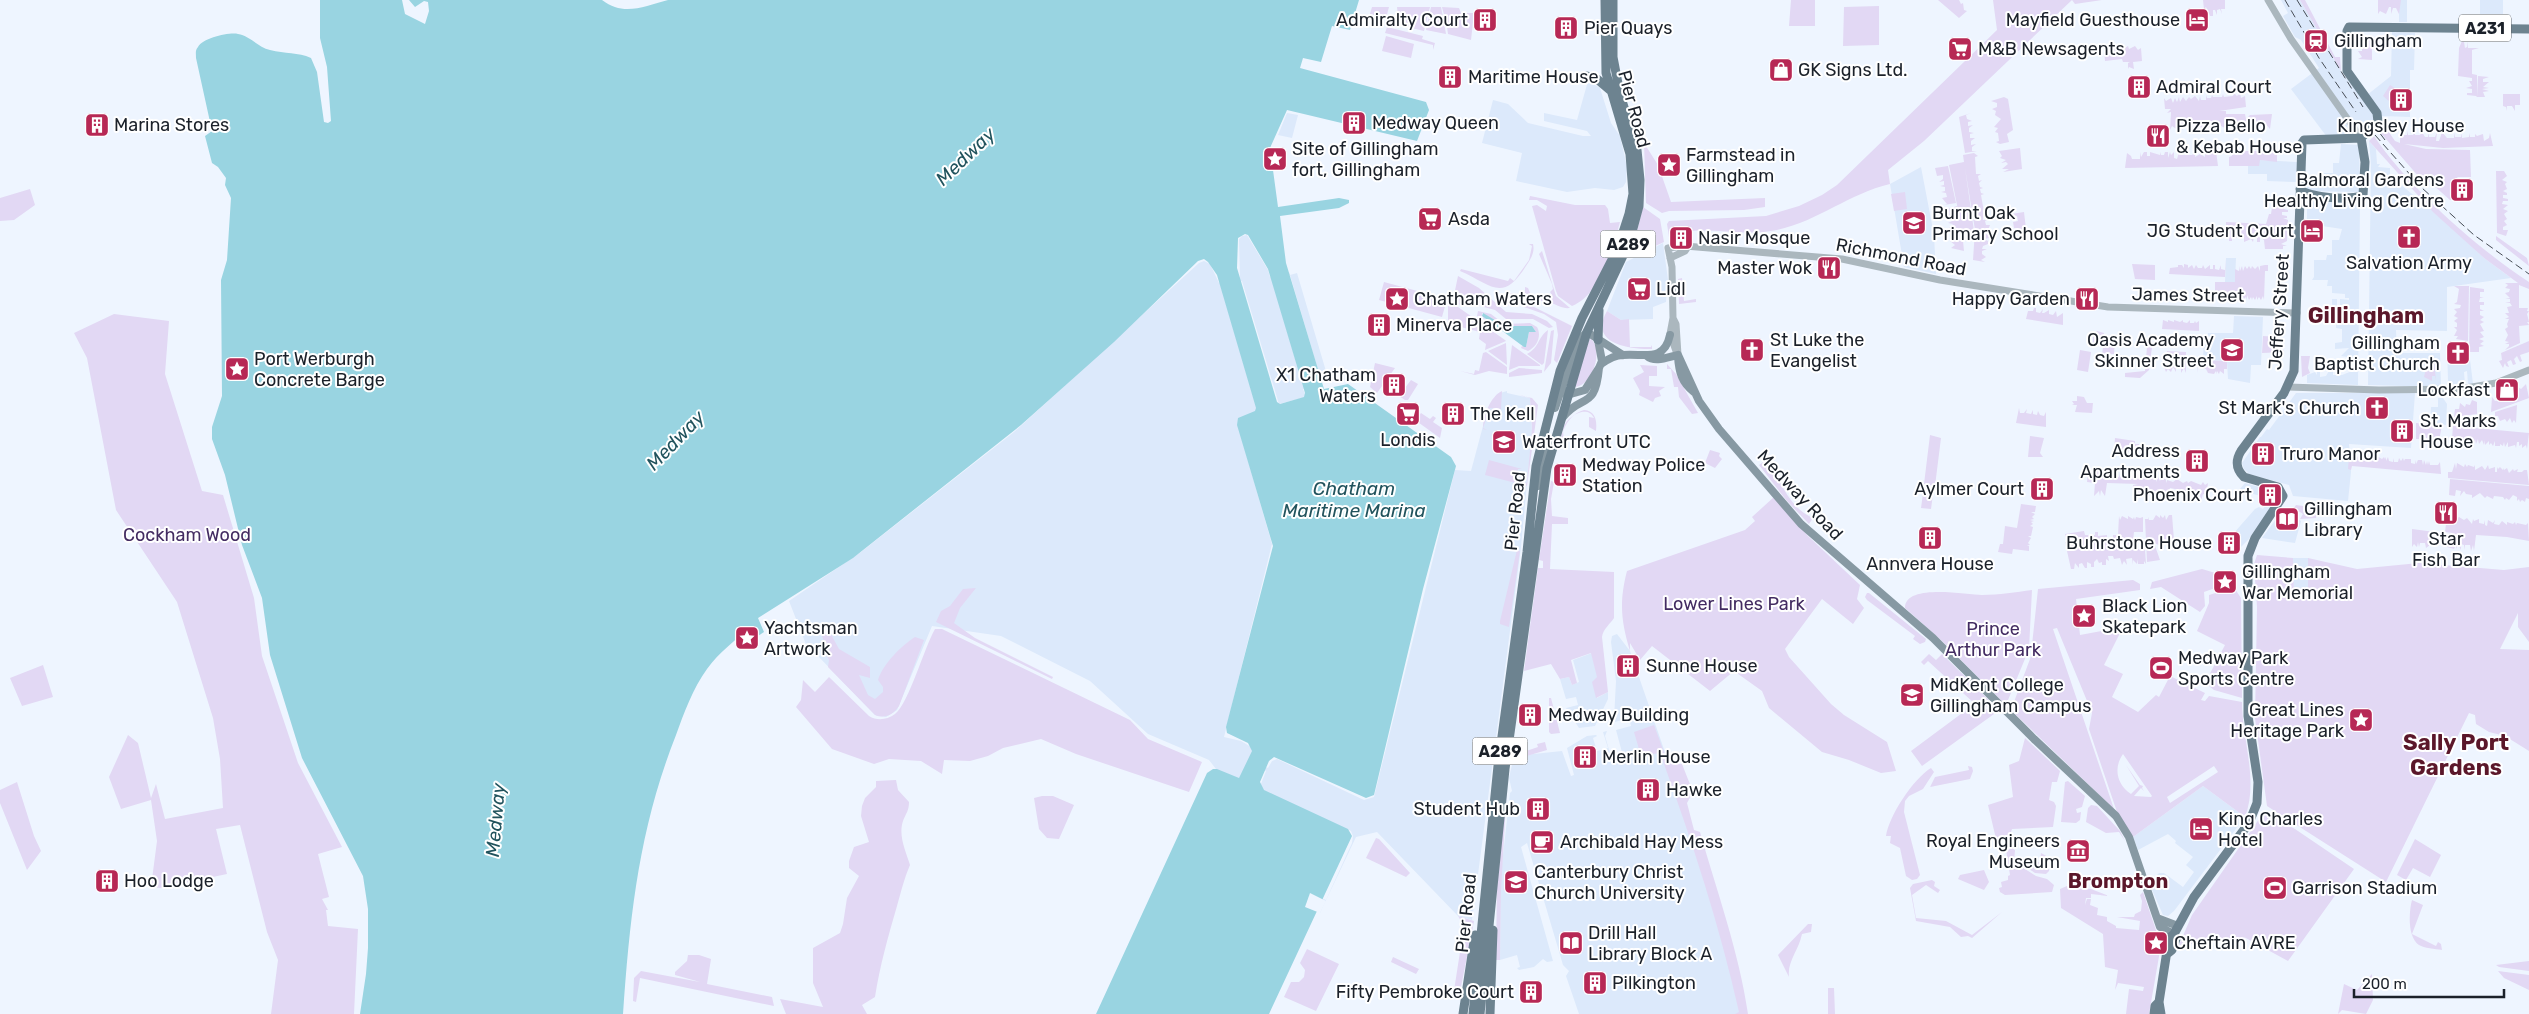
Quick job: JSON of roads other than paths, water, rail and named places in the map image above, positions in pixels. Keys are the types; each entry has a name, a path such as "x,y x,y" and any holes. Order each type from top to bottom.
{"main road":[{"name":"Pier Road","path":"1480,1014 1507,750 1544,487 1560,422 1562,388 1572,338 1618,248 1631,206 1633,186 1630,154 1610,90 1605,0"},
{"name":"Pier Road","path":"1473,1014 1497,774 1531,518 1536,466 1562,388 1631,237 1638,212 1640,191 1637,150 1609,69 1613,0"},
{"name":"A231","path":"2363,136 2377,124 2377,113 2347,71 2347,28 2388,26 2529,29"},
{"path":"1587,76 1597,78 1610,90"},
{"name":"Jeffery Street","path":"2176,930 2201,887 2246,828 2257,802 2258,782 2248,716 2247,561 2250,549 2282,500 2283,492 2278,488 2244,477 2238,470 2238,455 2288,387 2294,366 2302,143 2304,140 2363,136"},
{"path":"2300,189 2308,196 2362,196 2365,194 2363,136"},
{"path":"2300,204 2308,196"},
{"path":"1560,422 1568,411 1585,402 1593,395 1598,382 1601,347 1598,340 1599,308"},
{"path":"1587,332 1623,355"},
{"path":"1663,355 1670,336"},
{"path":"1562,388 1585,390 1600,366 1612,357 1623,355 1647,356 1650,359 1663,355 1678,356"},
{"path":"1663,355 1679,370"},
{"name":"Medway Road","path":"1678,356 1679,370 1686,387 1694,392"},
{"name":"Medway Road","path":"1678,356 1686,369 1694,392 1719,429 1799,522 1933,638 2034,739 2116,816 2129,837 2160,927 2176,930"},
{"path":"1490,1014 1494,877"},
{"path":"1463,1014 1477,926 1483,914"},
{"path":"2161,1014 2159,1002 2167,954 2165,949 2169,938 2176,930"},
{"path":"2154,1014 2155,1006 2159,1002"}],"street":[{"path":"2268,0 2291,38 2363,136"},
{"name":"Richmond Road","path":"1668,248 1842,259 1940,280 2078,303"},
{"name":"Medway Road","path":"1668,248 1678,356"},
{"path":"1670,258 1686,251 1687,248"},
{"name":"James Street","path":"2078,303 2120,308 2297,313"},
{"name":"Medway Road","path":"1673,318 1670,325 1670,336 1678,356"},
{"path":"2288,387 2360,390 2478,388 2499,383 2529,370"}],"water":[{"path":"320,0 402,0 405,14 425,24 429,11 428,2 424,1 415,7 409,0 602,0 618,8 634,9 668,0 1359,0 1350,30 1332,26 1321,62 1303,58 1300,68 1426,102 1429,110 1417,141 1287,110 1270,148 1278,207 1339,198 1349,200 1349,203 1339,208 1280,216 1286,263 1324,389 1348,384 1451,457 1456,466 1423,589 1374,795 1366,798 1274,757 1269,761 1260,782 1264,790 1348,829 1352,836 1269,1014 1096,1014 1207,773 1217,769 1239,778 1252,751 1248,743 1227,733 1226,727 1273,546 1237,425 1238,418 1255,411 1256,408 1217,275 1204,259 1198,261 1114,342 1021,425 853,558 758,618 764,632 758,636 750,627 712,663 697,684 686,709 663,770 653,804 638,872 633,907 623,1014 360,1014 368,948 368,909 363,876 302,758 270,655 262,598 242,545 225,475 212,439 212,427 222,396 221,280 227,260 231,198 225,185 226,178 218,167 212,163 205,136 212,131 196,58 197,48 205,41 216,36 234,34 242,35 270,50 311,58 317,72 324,122 328,123 331,121 327,67 320,38","holes":["1245,234 1248,235 1268,269 1305,393 1304,397 1280,404 1277,402 1237,268 1238,238"]},
{"path":"1483,313 1505,326 1532,326 1536,332 1529,332 1526,347 1524,347 1482,316"}],"railway":[{"path":"2285,0 2319,58 2356,112"},
{"path":"2297,0 2363,107"},
{"path":"2373,124 2385,140"},
{"path":"2375,135 2422,188 2474,235 2529,274"}],"place":[{"name":"Admiralty Court","path":"1485,20"},
{"name":"Mayfield Guesthouse","path":"2197,20"},
{"name":"Pier Quays","path":"1566,28"},
{"name":"Gillingham","path":"2316,41"},
{"name":"M&B Newsagents","path":"1960,49"},
{"name":"GK Signs Ltd.","path":"1781,70"},
{"name":"Maritime House","path":"1450,77"},
{"name":"Admiral Court","path":"2139,87"},
{"name":"Kingsley House","path":"2401,100"},
{"name":"Medway Queen","path":"1354,123"},
{"name":"Marina Stores","path":"97,125"},
{"name":"Pizza Bello & Kebab House","path":"2158,136"},
{"name":"Site of Gillingham fort, Gillingham","path":"1275,159"},
{"name":"Farmstead in Gillingham","path":"1669,165"},
{"name":"Balmoral Gardens Healthy Living Centre","path":"2462,190"},
{"name":"Asda","path":"1430,219"},
{"name":"Burnt Oak Primary School","path":"1914,223"},
{"name":"JG Student Court","path":"2312,231"},
{"name":"Salvation Army","path":"2409,237"},
{"name":"Nasir Mosque","path":"1681,238"},
{"name":"Master Wok","path":"1829,268"},
{"name":"Lidl","path":"1639,289"},
{"name":"Chatham Waters","path":"1397,299"},
{"name":"Happy Garden","path":"2087,299"},
{"name":"Minerva Place","path":"1379,325"},
{"name":"St Luke the Evangelist","path":"1752,350"},
{"name":"Oasis Academy Skinner Street","path":"2232,350"},
{"name":"Gillingham Baptist Church","path":"2458,353"},
{"name":"Port Werburgh Concrete Barge","path":"237,369"},
{"name":"X1 Chatham Waters","path":"1394,385"},
{"name":"Lockfast","path":"2507,390"},
{"name":"St Mark's Church","path":"2377,408"},
{"name":"Londis","path":"1408,414"},
{"name":"The Kell","path":"1453,414"},
{"name":"St. Marks House","path":"2402,431"},
{"name":"Waterfront UTC","path":"1504,442"},
{"name":"Truro Manor","path":"2263,454"},
{"name":"Address Apartments","path":"2197,461"},
{"name":"Medway Police Station","path":"1565,475"},
{"name":"Aylmer Court","path":"2042,489"},
{"name":"Phoenix Court","path":"2270,495"},
{"name":"Star Fish Bar","path":"2446,513"},
{"name":"Gillingham Library","path":"2287,519"},
{"name":"Annvera House","path":"1930,538"},
{"name":"Buhrstone House","path":"2229,543"},
{"name":"Gillingham War Memorial","path":"2225,582"},
{"name":"Black Lion Skatepark","path":"2084,616"},
{"name":"Yachtsman Artwork","path":"747,638"},
{"name":"Sunne House","path":"1628,666"},
{"name":"Medway Park Sports Centre","path":"2161,668"},
{"name":"MidKent College Gillingham Campus","path":"1912,695"},
{"name":"Medway Building","path":"1530,715"},
{"name":"Great Lines Heritage Park","path":"2361,720"},
{"name":"Merlin House","path":"1585,757"},
{"name":"Hawke","path":"1648,790"},
{"name":"Student Hub","path":"1538,809"},
{"name":"King Charles Hotel","path":"2201,829"},
{"name":"Archibald Hay Mess","path":"1542,842"},
{"name":"Royal Engineers Museum","path":"2078,851"},
{"name":"Hoo Lodge","path":"107,881"},
{"name":"Canterbury Christ Church University","path":"1516,882"},
{"name":"Garrison Stadium","path":"2275,888"},
{"name":"Drill Hall Library Block A","path":"1571,943"},
{"name":"Cheftain AVRE","path":"2156,943"},
{"name":"Pilkington","path":"1595,983"},
{"name":"Fifty Pembroke Court","path":"1531,992"}],"district":[{"name":"Gillingham","path":"2366,315"},
{"name":"Sally Port Gardens","path":"2456,754"},
{"name":"Brompton","path":"2118,881"}],"water label":[{"name":"Medway","path":"965,156"},
{"name":"Medway","path":"675,440"},
{"name":"Chatham Maritime Marina","path":"1354,499"},
{"name":"Medway","path":"495,820"}],"park label":[{"name":"Cockham Wood","path":"187,535"},
{"name":"Lower Lines Park","path":"1734,604"},
{"name":"Prince Arthur Park","path":"1993,639"}]}
